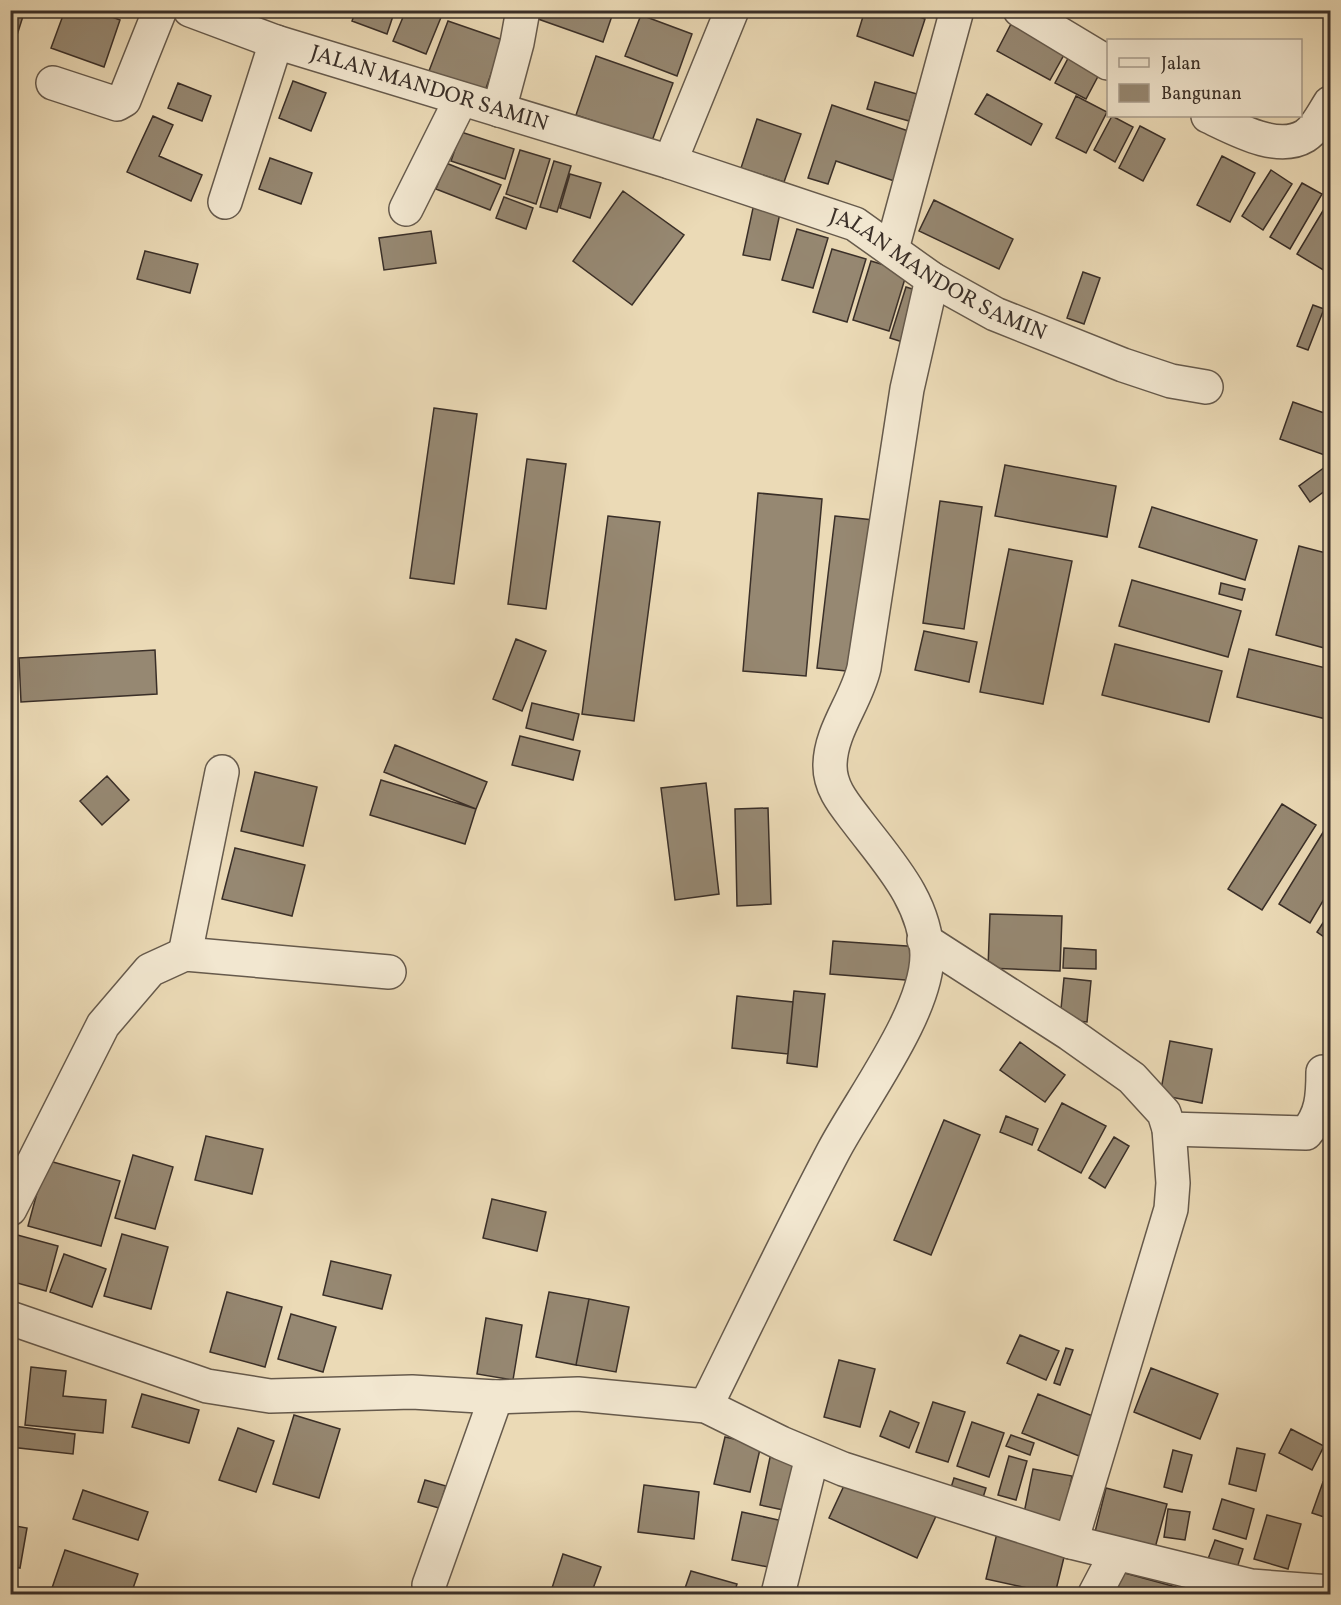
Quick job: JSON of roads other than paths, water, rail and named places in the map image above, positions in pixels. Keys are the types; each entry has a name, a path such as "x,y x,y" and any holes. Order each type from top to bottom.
{"street":[{"path":"54,83 117,104 124,100 160,10"},
{"name":"JALAN MANDOR SAMIN","path":"190,10 276,42 670,162 855,224 932,279 995,314 1060,342 1171,381 1206,387"},
{"path":"499,110 517,43 523,10"},
{"path":"670,162 732,10"},
{"path":"892,249 957,10"},
{"path":"1020,10 1107,62"},
{"path":"225,202 276,42"},
{"path":"406,209 461,99"},
{"path":"1210,117 1238,130 1287,142 1305,135 1317,124 1330,103"},
{"path":"706,1406 806,1203 917,1000 927,956 921,916 905,884 839,797 831,780 830,764 833,746 860,687 864,668 907,389 932,279"},
{"path":"185,954 222,772"},
{"path":"924,940 1070,1034 1132,1078 1164,1113 1169,1129 1173,1183 1171,1209 1071,1542"},
{"path":"10,1209 103,1025 150,970 185,954 389,972"},
{"path":"1169,1129 1306,1133 1316,1122 1323,1100 1323,1072"},
{"path":"11,1321 207,1386 270,1396 412,1392 496,1397 578,1394 706,1406 812,1457 876,1472 1071,1542 1251,1590 1330,1592"},
{"path":"429,1586 496,1397"},
{"path":"778,1594 812,1457"},
{"path":"1095,1594 1116,1554"}]}
